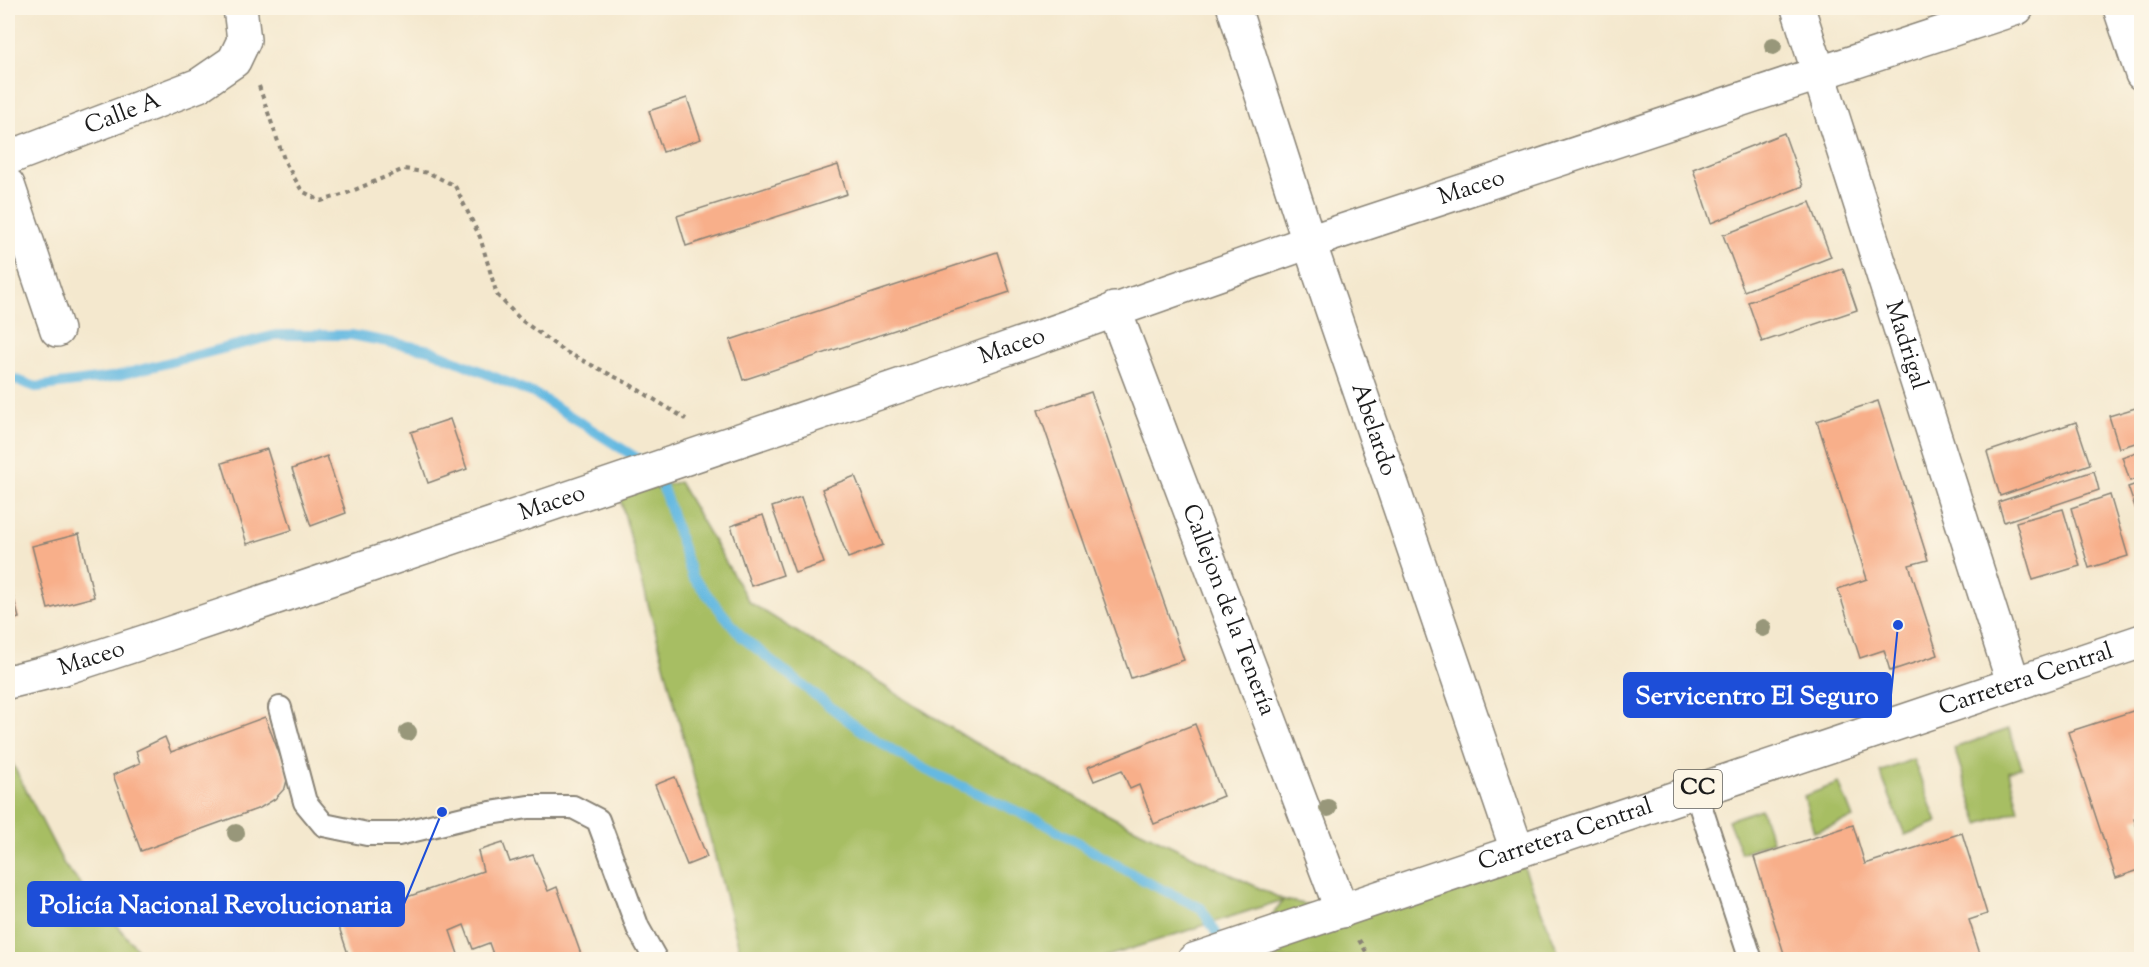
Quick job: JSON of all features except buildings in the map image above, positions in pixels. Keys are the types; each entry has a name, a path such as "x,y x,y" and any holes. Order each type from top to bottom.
{"main road":[{"path":"234,61 244,40 240,8"},
{"name":"Abelardo","path":"1234,8 1309,242 1517,850"},
{"name":"Madrigal","path":"1798,8 1821,74 2013,682"},
{"name":"Maceo","path":"8,682 62,669 153,639 955,367 1309,242 2017,8"},
{"path":"2120,8 2142,74"},
{"name":"Calle A","path":"8,158 200,85 234,61"},
{"path":"8,185 57,330"},
{"name":"Callejon de la Tenería","path":"1114,309 1342,911"},
{"name":"Carretera Central","path":"1194,960 2013,682 2142,641"}],"lane":[{"path":"280,708 305,802 324,825 367,834 398,834 472,816 528,807 573,807 598,820 638,928 656,960"},
{"path":"1695,790 1751,960"}],"path":[{"path":"234,61 258,83 285,162 302,191 321,201 345,194 404,169 429,172 454,186 480,237 497,295 521,320 564,351 629,384 703,429 708,451"}],"green space":[{"path":"679,482 749,602 972,741 1118,820 1284,900 1342,911 1517,850 1561,959 1252,959 1255,940 1283,900 1099,959 742,959 619,494"},
{"path":"2009,729 2022,767 2009,772 2019,810 1979,824 1954,748"},
{"path":"8,755 65,866 146,959 8,959"},
{"path":"1913,759 1937,822 1905,835 1880,772"},
{"path":"1839,783 1853,818 1814,832 1804,796"},
{"path":"1761,809 1772,841 1741,853 1728,820"}],"waterway":[{"path":"8,377 36,387 112,377 276,335 351,335 430,350 537,395 643,462 662,485 692,576 742,637 863,732 924,769 1047,825 1145,881 1201,908 1224,946"}],"place":[{"name":"Servicentro El Seguro","path":"1898,625"},
{"name":"Policía Nacional Revolucionaria","path":"442,812"}]}
